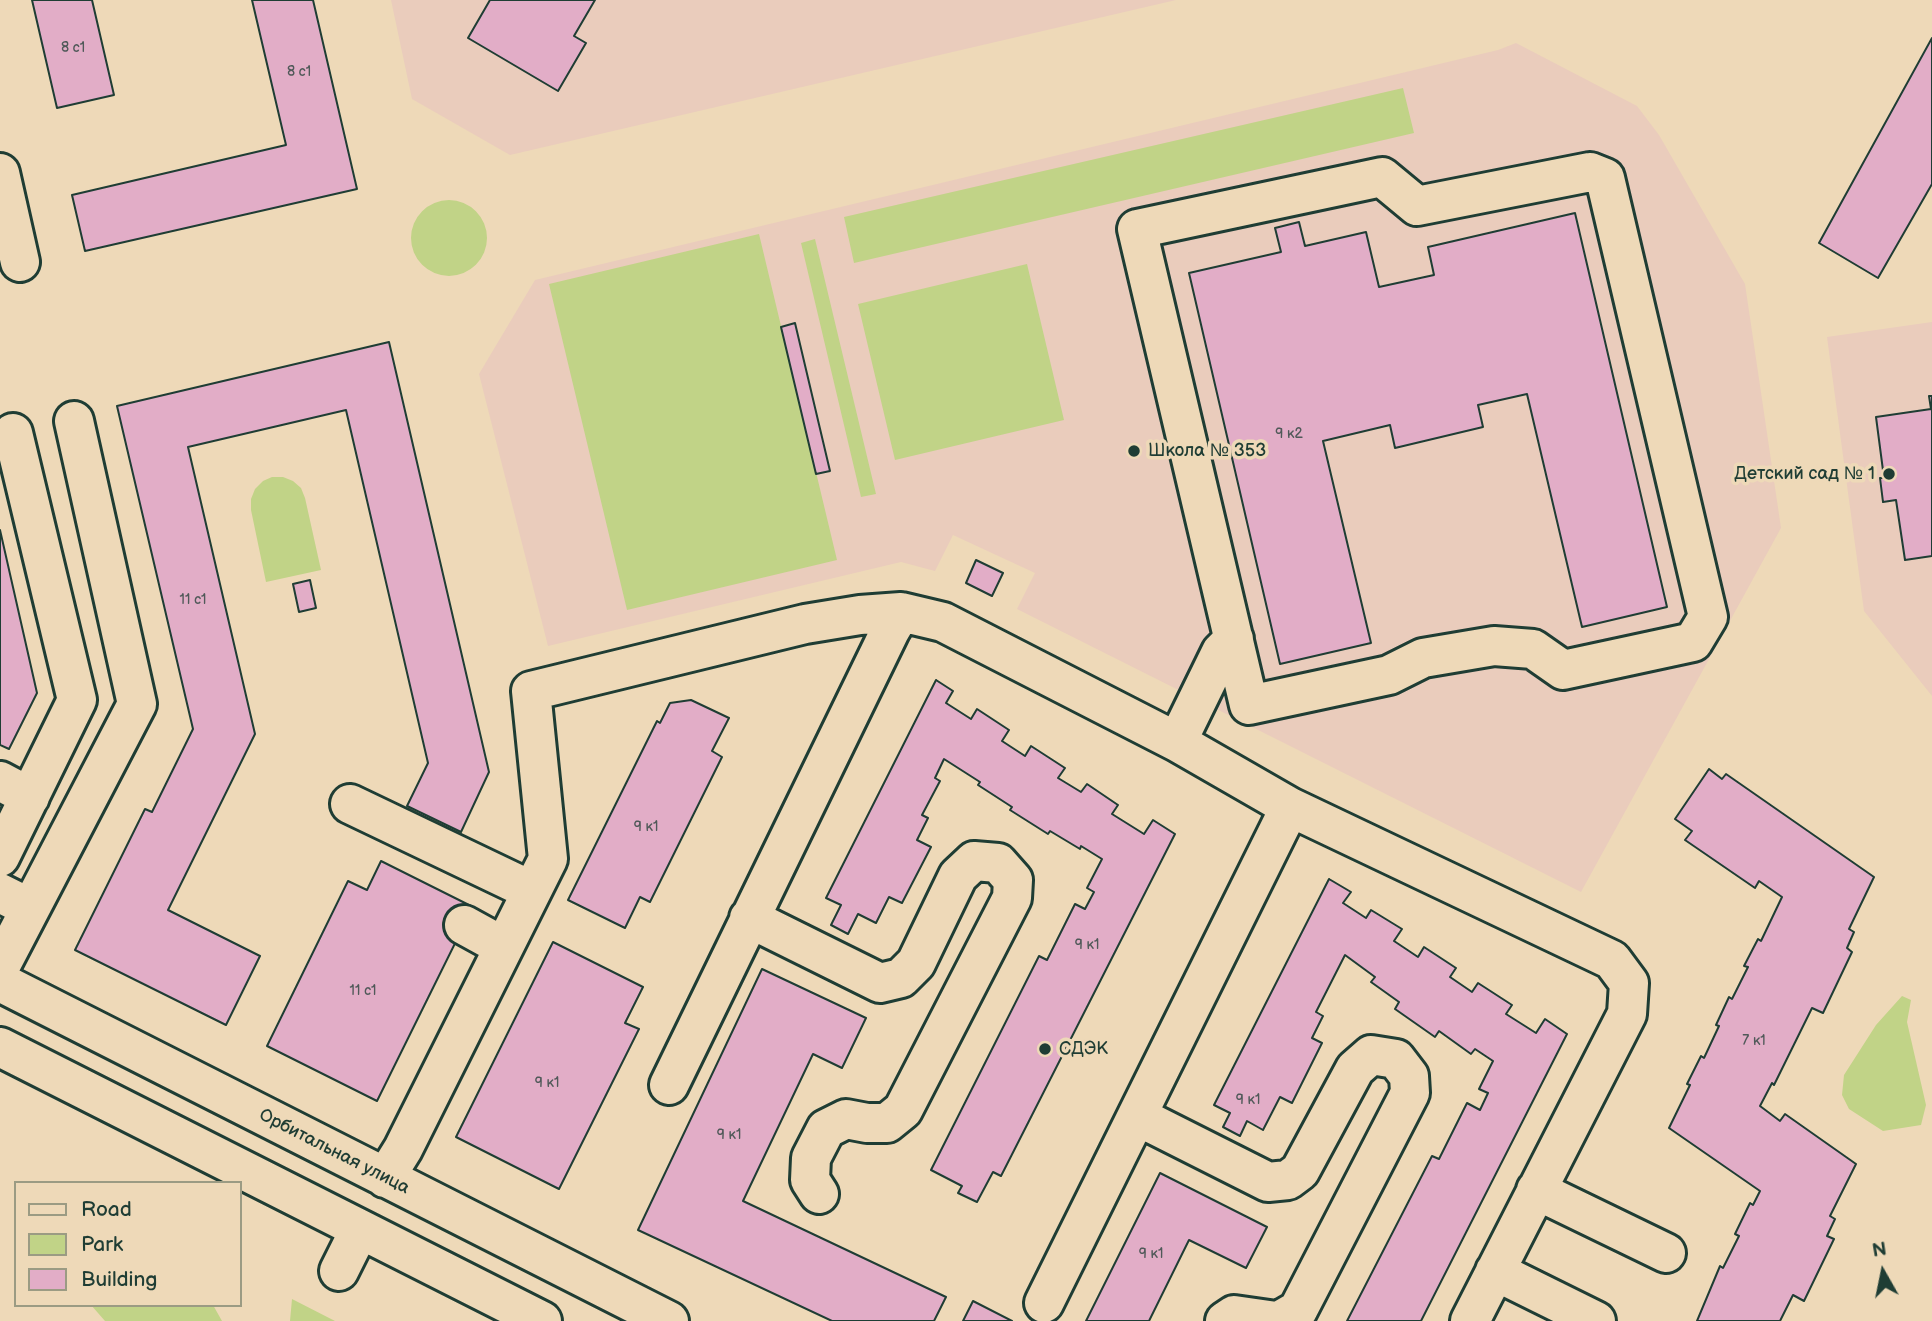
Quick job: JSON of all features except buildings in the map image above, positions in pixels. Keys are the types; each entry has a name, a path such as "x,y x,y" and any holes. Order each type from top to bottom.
{"street":[{"path":"8,165 20,262"},
{"path":"1590,172 1605,178 1708,617 1693,642 1563,670 1533,649 1494,646 1423,658 1389,675 1250,705 1234,639 1137,229 1382,177 1417,206 1590,172"},
{"path":"0,967 15,901 137,704 74,421"},
{"path":"0,857 15,789 77,700 13,433"},
{"path":"669,1086 901,612"},
{"path":"385,1178 403,1149 548,859 531,691 805,624 860,615 901,612 943,622 1177,742 1290,807 1612,960 1629,983 1627,1014 1470,1321"},
{"path":"1177,742 1221,652 1234,639"},
{"path":"350,804 532,891"},
{"path":"1044,1303 1290,807"},
{"path":"749,918 880,983 901,978 916,962 958,876 974,861 998,863 1013,880 1012,898 903,1110 887,1123 846,1119 826,1129 811,1158 810,1180 819,1194"},
{"path":"464,925 504,947"},
{"name":"Орбитальная улица","path":"0,982 669,1321"},
{"path":"0,1047 542,1321"},
{"path":"1137,1116 1268,1182 1288,1180 1300,1171 1354,1069 1371,1055 1396,1059 1409,1076 1410,1093 1298,1310 1277,1321 1234,1315 1225,1321"},
{"path":"1536,1190 1667,1254"},
{"path":"338,1271 360,1229"},
{"path":"1495,1271 1596,1321"}],"shaded area":[{"path":"391,0 1176,0 510,155 412,99"},
{"name":"Школа № 353","path":"1516,43 1637,106 1659,135 1745,284 1781,528 1581,892 1017,609 1035,573 953,535 935,571 901,562 548,646 479,374 535,280 1498,50"},
{"name":"Детский сад № 1","path":"1932,322 1932,696 1864,611 1827,337"}],"green space":[{"path":"1403,88 1414,133 854,263 844,217"},
{"path":"449,200 464,203 476,211 484,223 487,238 484,253 476,265 464,273 449,276 434,273 422,265 414,253 411,238 414,223 422,211 434,203"},
{"path":"759,234 837,560 627,610 549,284"},
{"path":"815,239 876,494 861,497 801,243"},
{"path":"1027,264 1064,420 895,460 858,304"},
{"path":"272,477 283,477 301,488 321,570 266,582 251,499 255,489"},
{"path":"1902,996 1911,1000 1907,1022 1926,1105 1921,1125 1883,1131 1849,1109 1842,1095 1844,1075 1876,1025"},
{"path":"292,1299 335,1321 290,1321"},
{"path":"93,1307 214,1307 222,1321 105,1321"}],"place":[{"name":"Школа № 353","path":"1134,451"},
{"name":"Детский сад № 1","path":"1889,474"},
{"name":"СДЭК","path":"1045,1049"}]}
